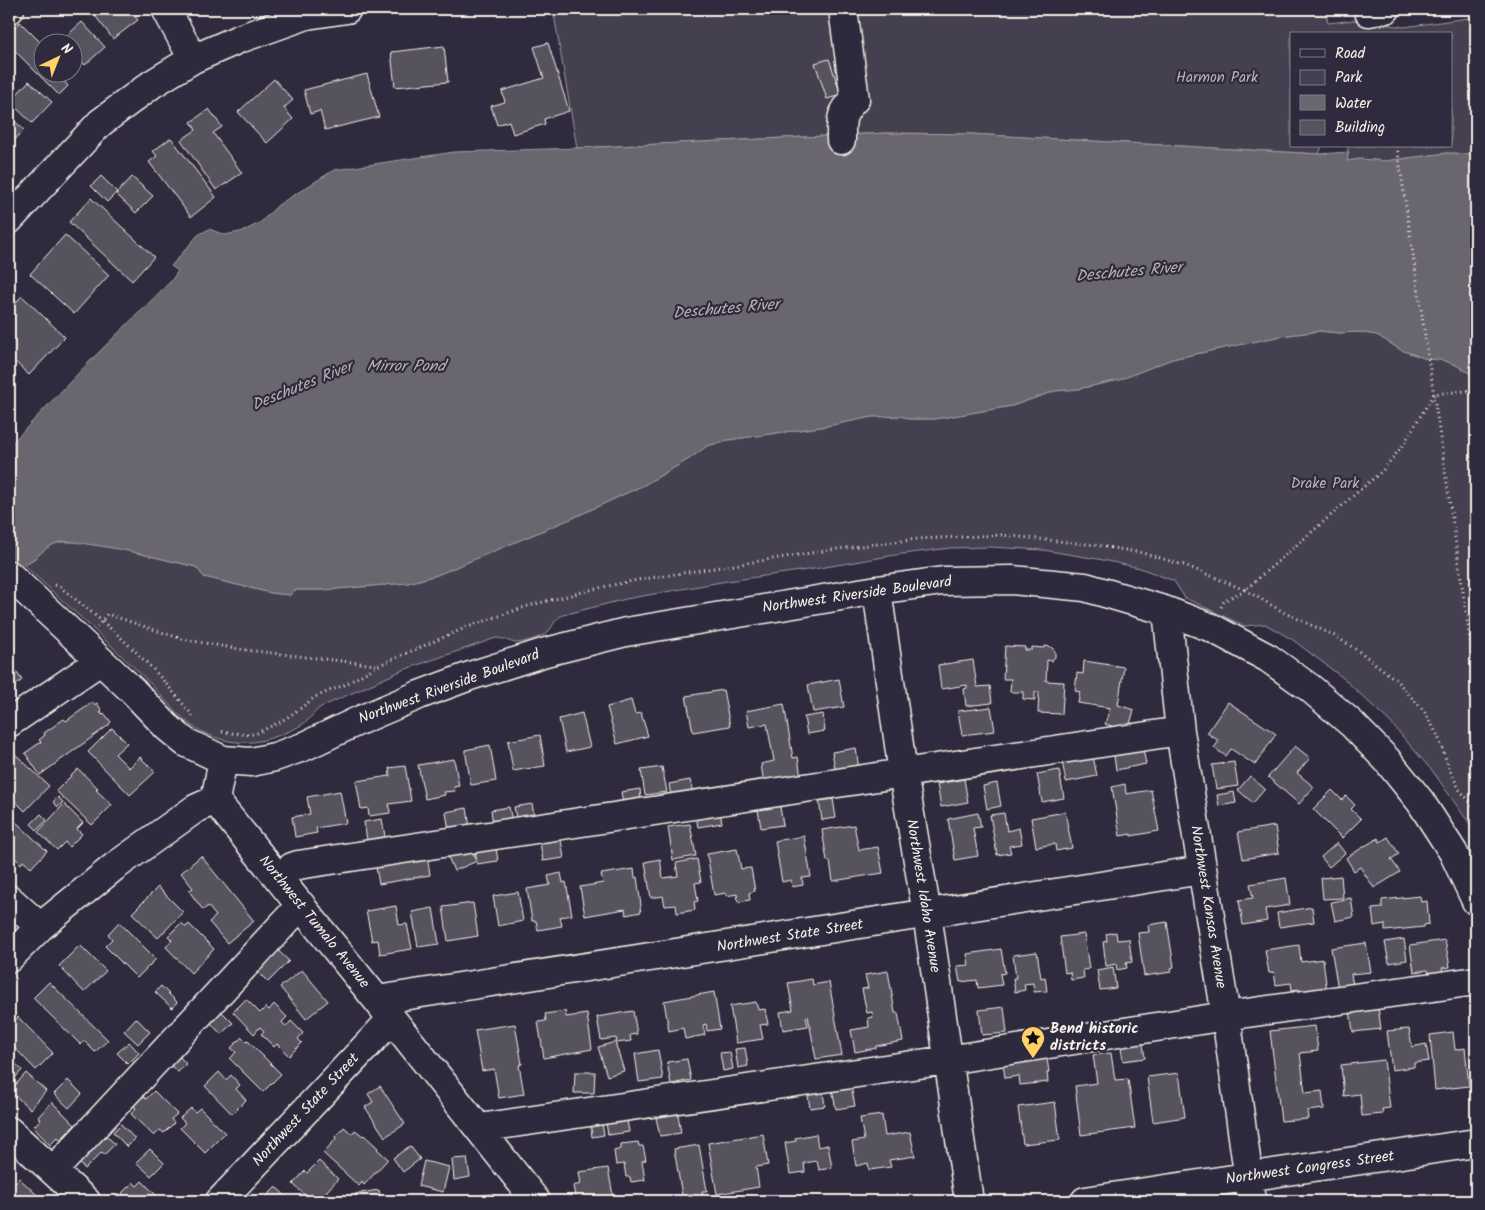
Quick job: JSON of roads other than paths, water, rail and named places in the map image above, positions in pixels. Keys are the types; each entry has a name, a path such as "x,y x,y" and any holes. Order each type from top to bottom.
{"street":[{"path":"166,9 193,59"},
{"path":"12,210 100,123 152,84 193,59 239,39 307,16 347,9"},
{"path":"841,140 841,122 845,109 855,99 844,9"},
{"path":"9,958 40,927 114,867 195,809 215,800 223,760 184,742 133,691 14,580"},
{"name":"Northwest Riverside Boulevard","path":"223,760 251,762 275,757 302,747 358,720 470,676 546,652 626,632 877,590 943,581 1012,580 1085,586 1167,611 1212,628 1268,658 1310,688 1358,730 1387,760 1420,800 1453,852 1476,901"},
{"name":"Northwest Idaho Avenue","path":"877,590 903,773 927,914 969,1201"},
{"name":"Northwest Kansas Avenue","path":"1167,611 1180,731 1226,1016 1250,1189"},
{"path":"9,723 100,660"},
{"path":"279,878 292,867 298,865 1180,731"},
{"name":"Northwest Tumalo Avenue","path":"215,800 301,905 536,1201"},
{"name":"Northwest State Street","path":"220,1201 385,1010 927,914 1202,870"},
{"path":"9,899 40,927"},
{"path":"53,1170 301,905"},
{"path":"478,1128 948,1060 1226,1016 1476,981"},
{"path":"9,1131 86,1201"},
{"name":"Northwest Congress Street","path":"1085,1201 1250,1189 1476,1143"}],"water":[{"name":"Mirror Pond","path":"886,133 971,134 1319,154 1349,152 1347,161 1360,159 1385,161 1447,153 1476,154 1476,377 1456,365 1442,360 1427,359 1401,350 1377,335 1358,332 1320,331 1281,336 1172,359 1119,380 1078,389 1055,391 1012,406 935,419 909,419 901,416 872,417 827,426 728,440 707,446 689,459 644,485 575,517 437,575 408,583 324,590 294,590 290,595 271,593 204,577 196,567 120,549 68,541 60,542 47,548 23,565 9,566 9,446 91,360 171,281 178,271 171,266 198,235 209,229 225,235 244,231 261,222 278,205 334,170 454,152"}],"place":[{"name":"Bend historic districts","path":"1033,1059"}],"park label":[{"name":"Harmon Park","path":"1217,78"},
{"name":"Drake Park","path":"1325,484"}],"water label":[{"name":"Deschutes River","path":"1129,272"},
{"name":"Deschutes River","path":"726,309"},
{"name":"Deschutes River","path":"302,386"}]}
